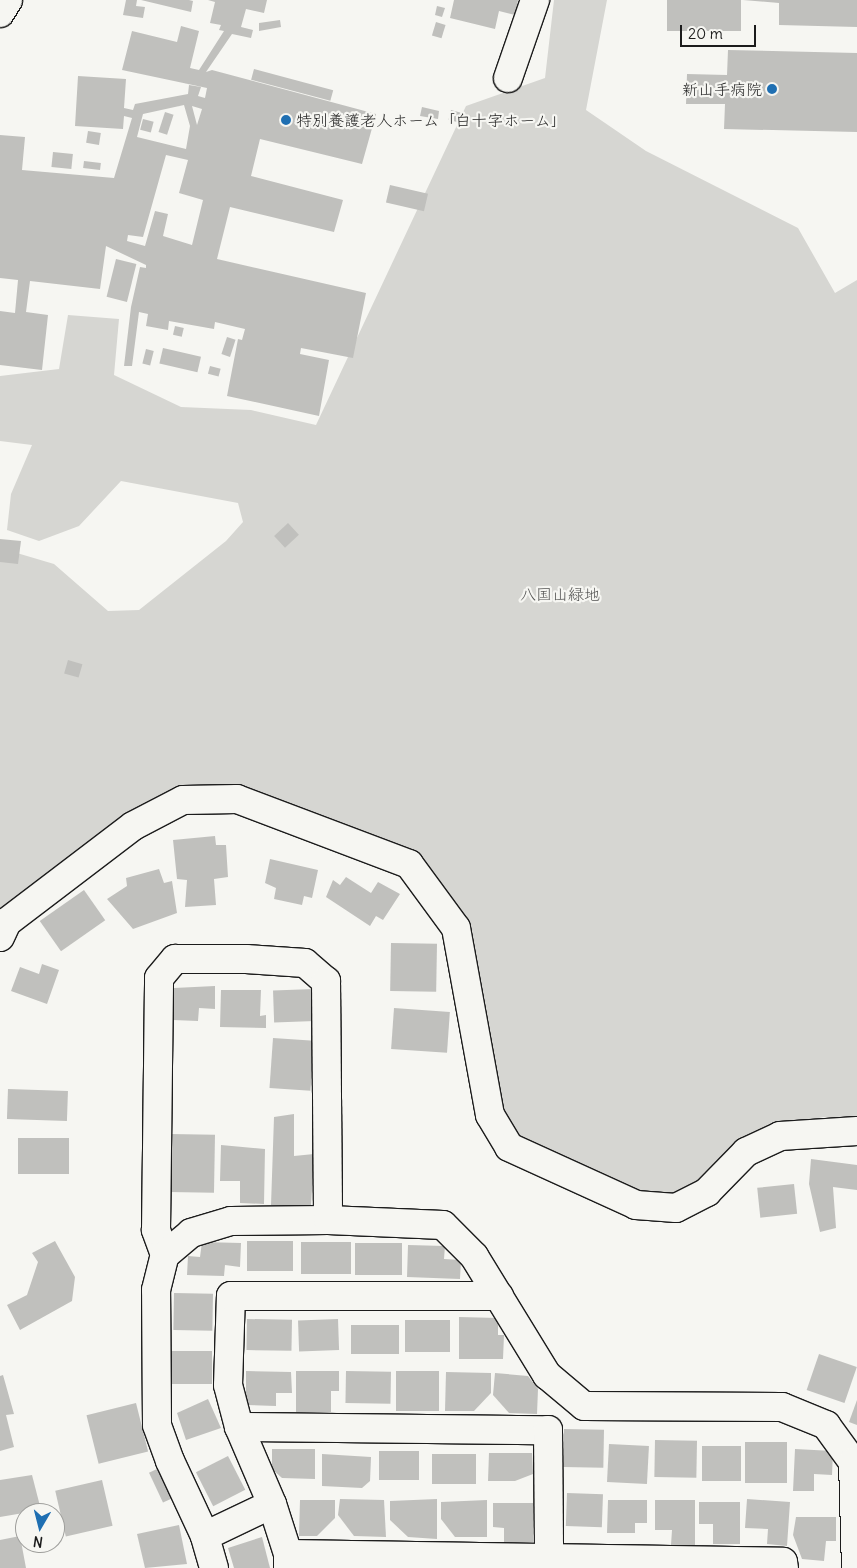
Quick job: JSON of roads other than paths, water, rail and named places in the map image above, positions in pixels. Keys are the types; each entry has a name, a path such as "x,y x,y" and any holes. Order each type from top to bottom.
{"street":[{"path":"0,13 8,0"},
{"path":"508,78 535,0"},
{"path":"0,937 7,922 133,826 183,800 237,799 409,864 456,928 490,1115 510,1147 636,1205 676,1208 707,1192 746,1152 780,1136 857,1131"},
{"path":"214,1568 205,1536 170,1461 157,1424 156,1290 164,1255 156,1230 158,978 175,959 246,959 305,964 326,981 328,1220"},
{"path":"164,1255 191,1233 231,1221 328,1220 443,1225 474,1256 547,1375 584,1406 782,1407 826,1425 853,1462 856,1568"},
{"path":"499,1296 231,1296 228,1385 239,1427 272,1504 288,1561 549,1557 783,1562 784,1568"},
{"path":"239,1427 548,1430 549,1557"},
{"path":"205,1536 272,1504"}],"place":[{"name":"新山手病院","path":"772,89"},
{"name":"特別養護老人ホーム「白十字ホーム」","path":"286,120"}],"park label":[{"name":"八国山緑地","path":"560,594"}]}
